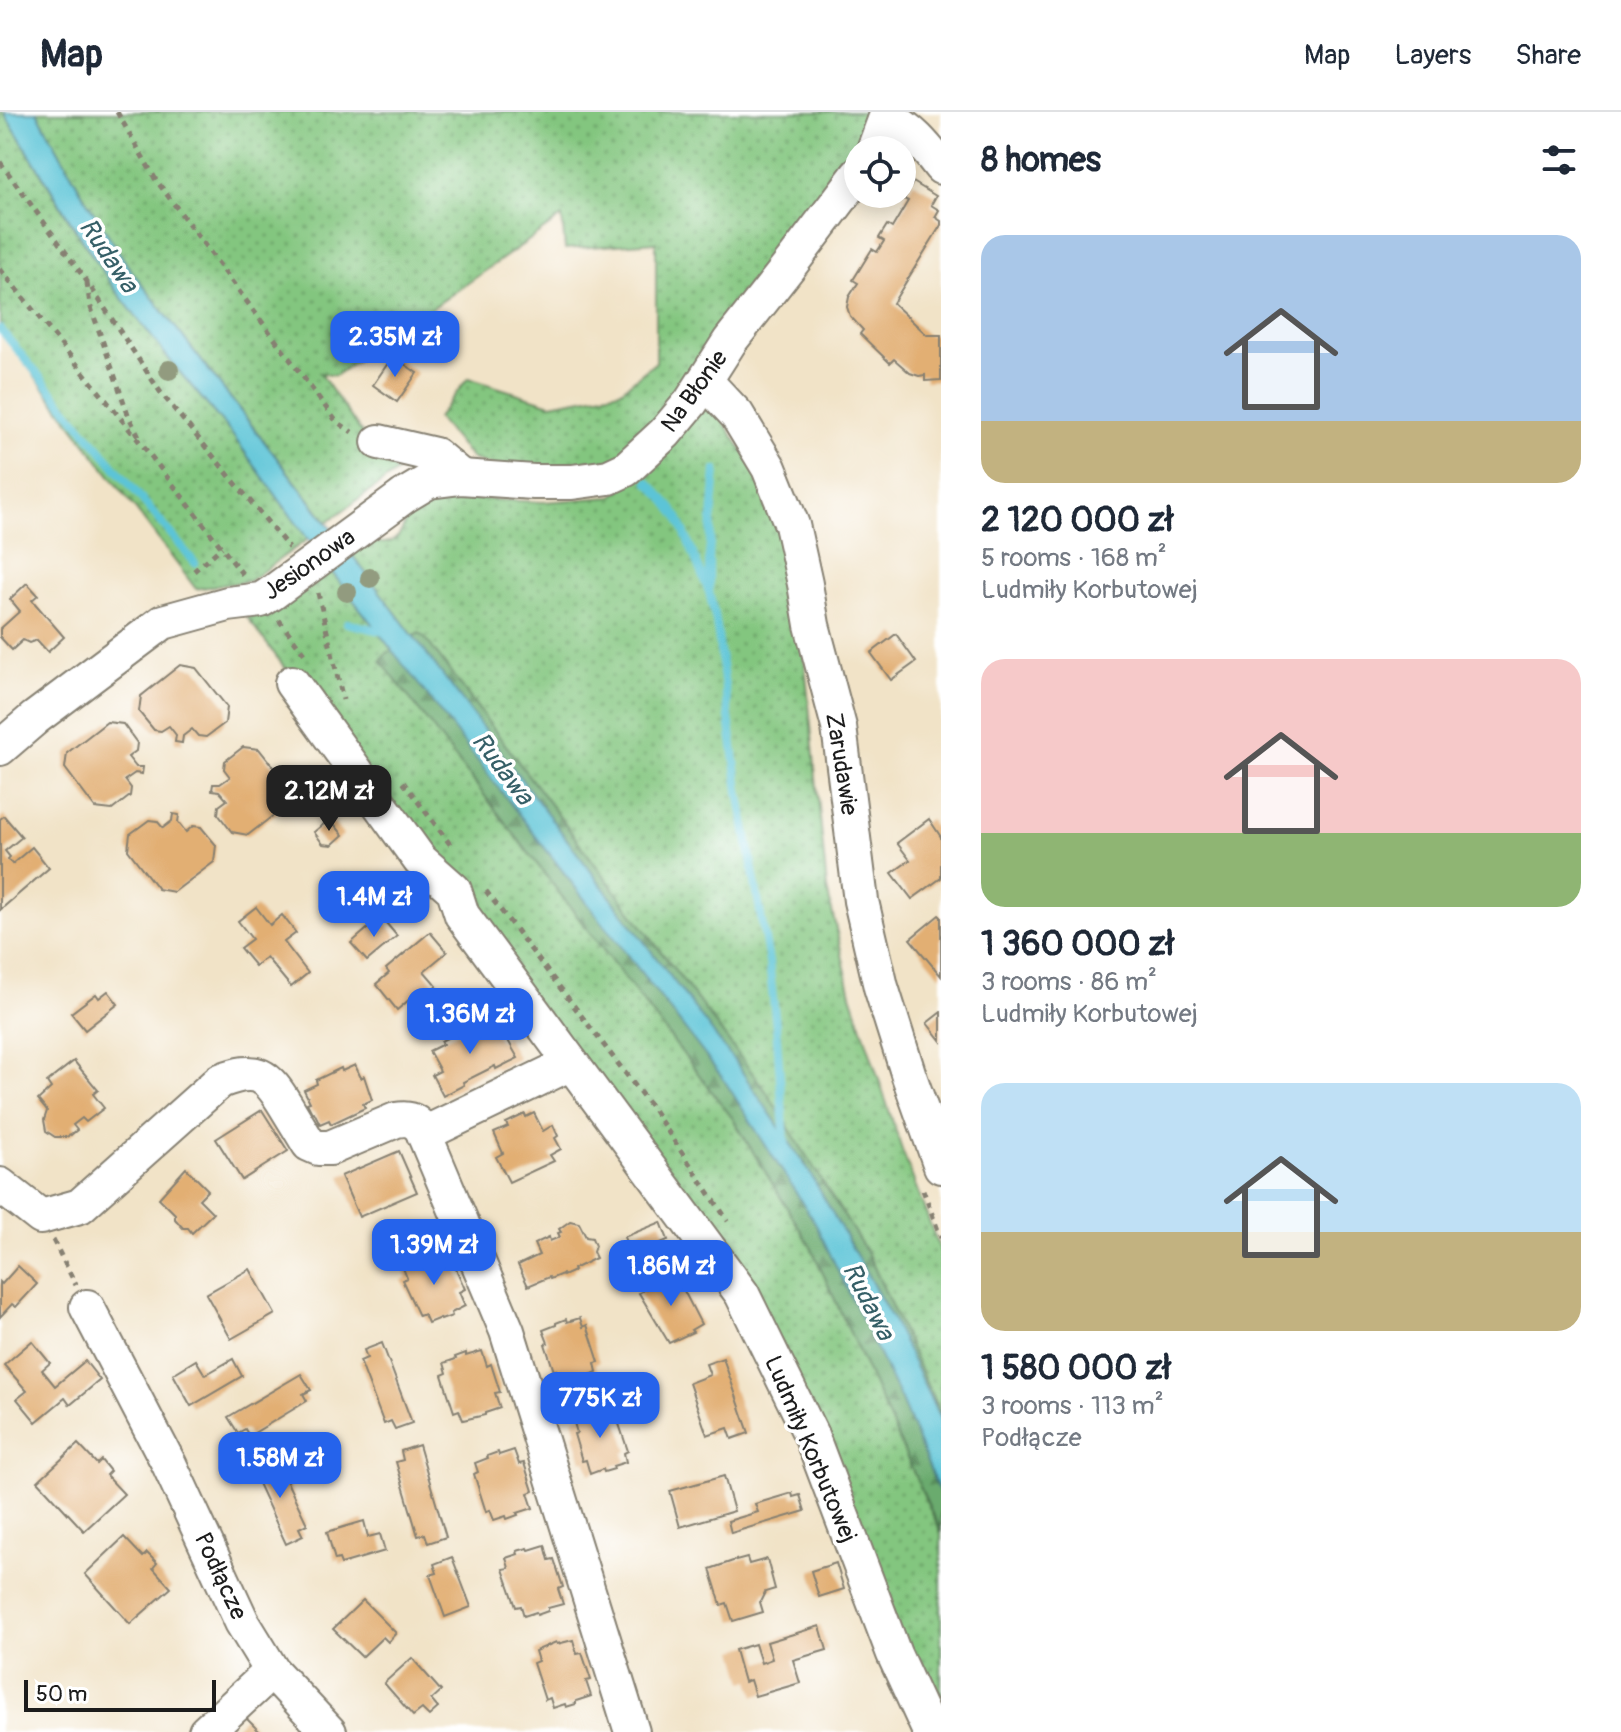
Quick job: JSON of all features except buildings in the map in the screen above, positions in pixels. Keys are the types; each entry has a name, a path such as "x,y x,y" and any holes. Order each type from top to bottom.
{"street":[{"path":"879,136 888,114 909,130 941,167"},
{"name":"Na Błonie","path":"461,477 572,482 609,477 626,469 665,433 691,402 730,341 844,194"},
{"name":"Zarudawie","path":"705,381 737,415 769,468 792,525 812,625 839,727 861,901 881,987 941,1166"},
{"path":"367,438 435,455 461,477"},
{"name":"Jesionowa","path":"0,748 163,622 267,597 404,496 429,481 461,477"},
{"name":"Ludmiły Korbutowej","path":"292,683 420,860 454,890 462,915 742,1294 811,1435 894,1654 930,1732"},
{"path":"424,1134 571,1063"},
{"path":"0,1185 41,1217 80,1206 201,1096 220,1081 247,1073 271,1082 309,1144 318,1148 330,1148 396,1120 406,1118 416,1122 424,1134 507,1331 632,1732"},
{"name":"Podłącze","path":"87,1307 169,1464 242,1622 272,1671 329,1732"},
{"path":"206,1732 272,1671"}],"path":[{"path":"117,112 156,180 336,421 367,438"},
{"path":"0,162 86,280 161,393 293,554"},
{"path":"0,269 222,547 267,597"},
{"path":"86,280 90,305 124,403 147,451"},
{"path":"194,571 222,547"},
{"path":"318,590 344,705"},
{"path":"41,1217 87,1307"}],"green space":[{"path":"0,112 4,112 114,288 231,433 308,539 249,581 196,589 0,330"},
{"path":"37,112 876,112 865,136 844,136 842,179 756,280 709,343 677,393 640,437 616,458 592,468 501,468 472,459 437,418 468,378 551,404 620,391 656,362 656,242 565,249 562,217 335,376 320,373 373,449 397,472 327,522 128,266 86,200"},
{"path":"712,405 770,491 804,654 827,889 851,994 902,1150 941,1253 941,1421 738,1066 352,555 370,541 384,543 394,540 406,518 424,506 479,499 543,502 611,497 649,468 704,407"},
{"path":"331,571 724,1080 941,1496 941,1732 748,1289 247,617 286,606"},
{"path":"419,633 766,1091 869,1256 941,1416 941,1533 811,1247 733,1119 381,661 384,655"}],"water":[{"name":"Rudawa","path":"4,112 37,112 86,200 128,266 352,555 738,1066 807,1168 893,1320 941,1421 941,1496 901,1400 814,1221 724,1080 331,571 231,433 114,288"}],"waterway":[{"path":"0,329 195,563"},
{"path":"709,587 716,470"},
{"path":"648,482 678,517 709,592 716,621 739,791 769,962 785,1142"},
{"path":"347,623 385,632"}]}
